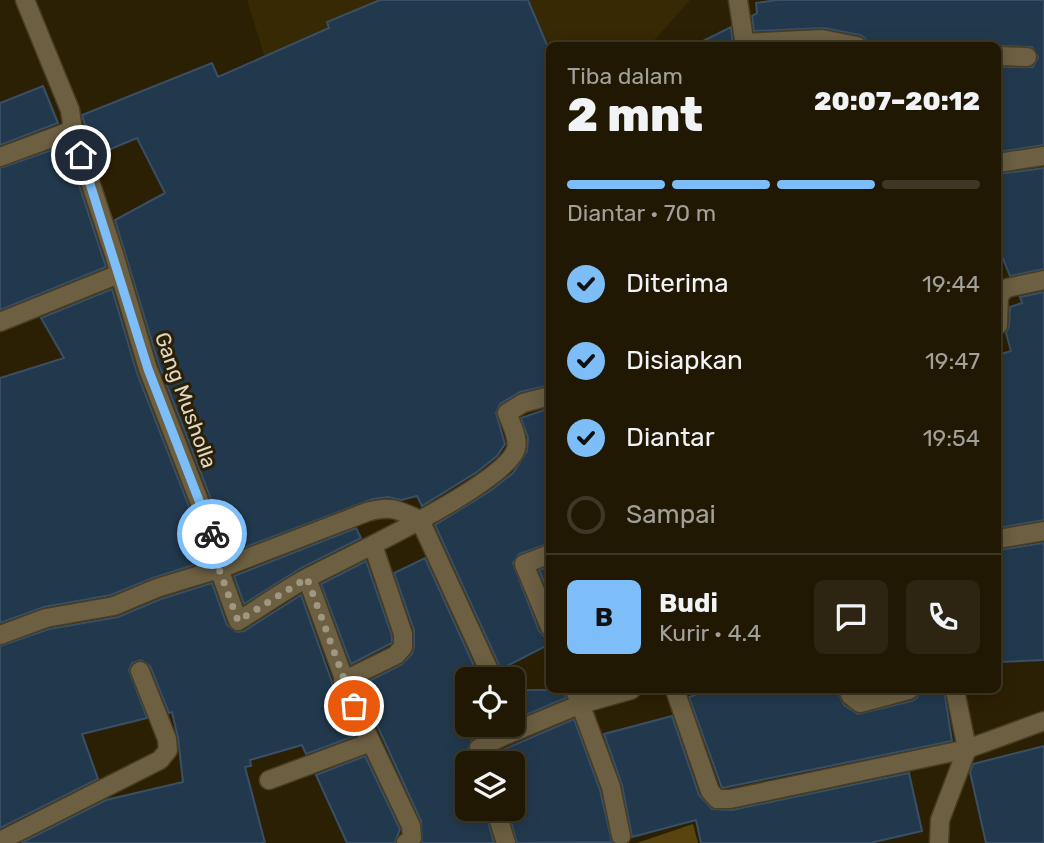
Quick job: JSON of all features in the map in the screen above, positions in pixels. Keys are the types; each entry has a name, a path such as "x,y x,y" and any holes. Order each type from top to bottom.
{"street":[{"name":"Gang Musholla","path":"25,0 70,110 73,130 148,369 210,528 219,569 238,621 307,578"},
{"path":"738,0 745,42"},
{"path":"784,42 822,39 837,42"},
{"path":"1001,56 1027,57"},
{"path":"0,157 73,130"},
{"path":"1001,163 1044,156"},
{"path":"0,322 119,274"},
{"path":"1001,293 1007,288 1044,279"},
{"path":"406,843 412,838 411,826 343,681 307,578 420,520 482,483 508,461 516,449 516,436 507,413 523,403 546,397"},
{"path":"0,635 46,618 114,606 382,507 393,508 420,520 487,667"},
{"path":"1001,538 1044,531"},
{"path":"343,681 396,655 403,647 403,634 373,545"},
{"path":"546,556 524,564 546,617"},
{"path":"0,841 160,760 168,750 167,738 140,671"},
{"path":"525,722 578,697 608,693"},
{"path":"676,693 710,791 717,799 730,799 967,749 1044,721"},
{"path":"849,693 860,703 898,693"},
{"path":"939,843 940,820 967,749 956,693"},
{"path":"578,697 611,787 621,836"},
{"path":"479,751 479,748 496,737"},
{"path":"269,780 371,742"},
{"path":"499,821 506,843"}],"shaded area":[{"path":"247,0 690,0 653,42 546,42 546,155 266,61"},
{"path":"693,824 698,843 637,843"}],"building":[{"path":"380,0 528,0 546,43 546,386 520,392 500,404 496,413 505,444 497,456 477,472 422,506 417,496 401,500 388,497 373,499 227,554 221,525 159,365 115,220 165,193 137,138 94,156 82,115 212,63 218,77 329,28 327,22"},
{"path":"777,0 1044,0 1044,145 1001,152 1001,67 1033,67 1038,57 1032,47 1001,46 1001,42 866,42 860,35 824,28 754,31 752,16 757,13 756,3"},
{"path":"731,27 733,42 701,42"},
{"path":"43,86 58,123 0,145 0,103"},
{"path":"66,145 106,267 0,310 0,168"},
{"path":"1044,168 1044,269 1010,276 1001,254 1001,174"},
{"path":"112,289 137,373 199,532 206,561 111,595 44,607 0,623 0,378 64,358 41,318"},
{"path":"1044,292 1044,520 1001,527 1001,354 1011,351 1006,333 1010,307 1022,303 1020,297"},
{"path":"546,409 546,544 519,554 513,563 539,631 546,637 546,646 500,667 435,525 490,491 513,473 527,451 528,438 521,418"},
{"path":"356,528 361,538 301,568 244,604 234,576"},
{"path":"1044,543 1044,660 1001,662 1001,550"},
{"path":"425,558 475,667 455,667 455,737 475,737 468,751 455,751 455,821 488,821 494,843 422,843 421,821 359,686 401,665 412,654 414,630 394,573"},
{"path":"366,561 392,636 392,643 351,664 321,584"},
{"path":"546,567 546,587 539,570"},
{"path":"212,583 227,625 237,632 244,631 301,595 333,685 355,736 306,754 302,745 250,760 251,766 245,767 265,843 21,843 106,800 183,782 172,712 169,713 150,666 141,660 132,663 129,670 147,718 82,734 98,779 0,828 0,646 49,629 118,617 161,599"},
{"path":"525,690 565,693 566,698 525,715"},
{"path":"700,693 838,693 844,705 858,714 912,701 919,693 944,693 952,741 722,788 689,697"},
{"path":"672,716 699,795 712,809 732,810 909,773 922,831 870,843 701,843 696,820 632,837 622,785 604,734"},
{"path":"574,719 600,790 612,842 517,843 511,821 525,821 525,751 500,751"},
{"path":"1044,746 1044,843 986,843 970,772 973,764"},
{"path":"365,756 400,829 395,843 347,843 316,775"}],"way so far":[{"path":"212,534 219,569 238,621 307,578 354,706"}],"route":[{"path":"81,155 148,369 212,534"}]}
